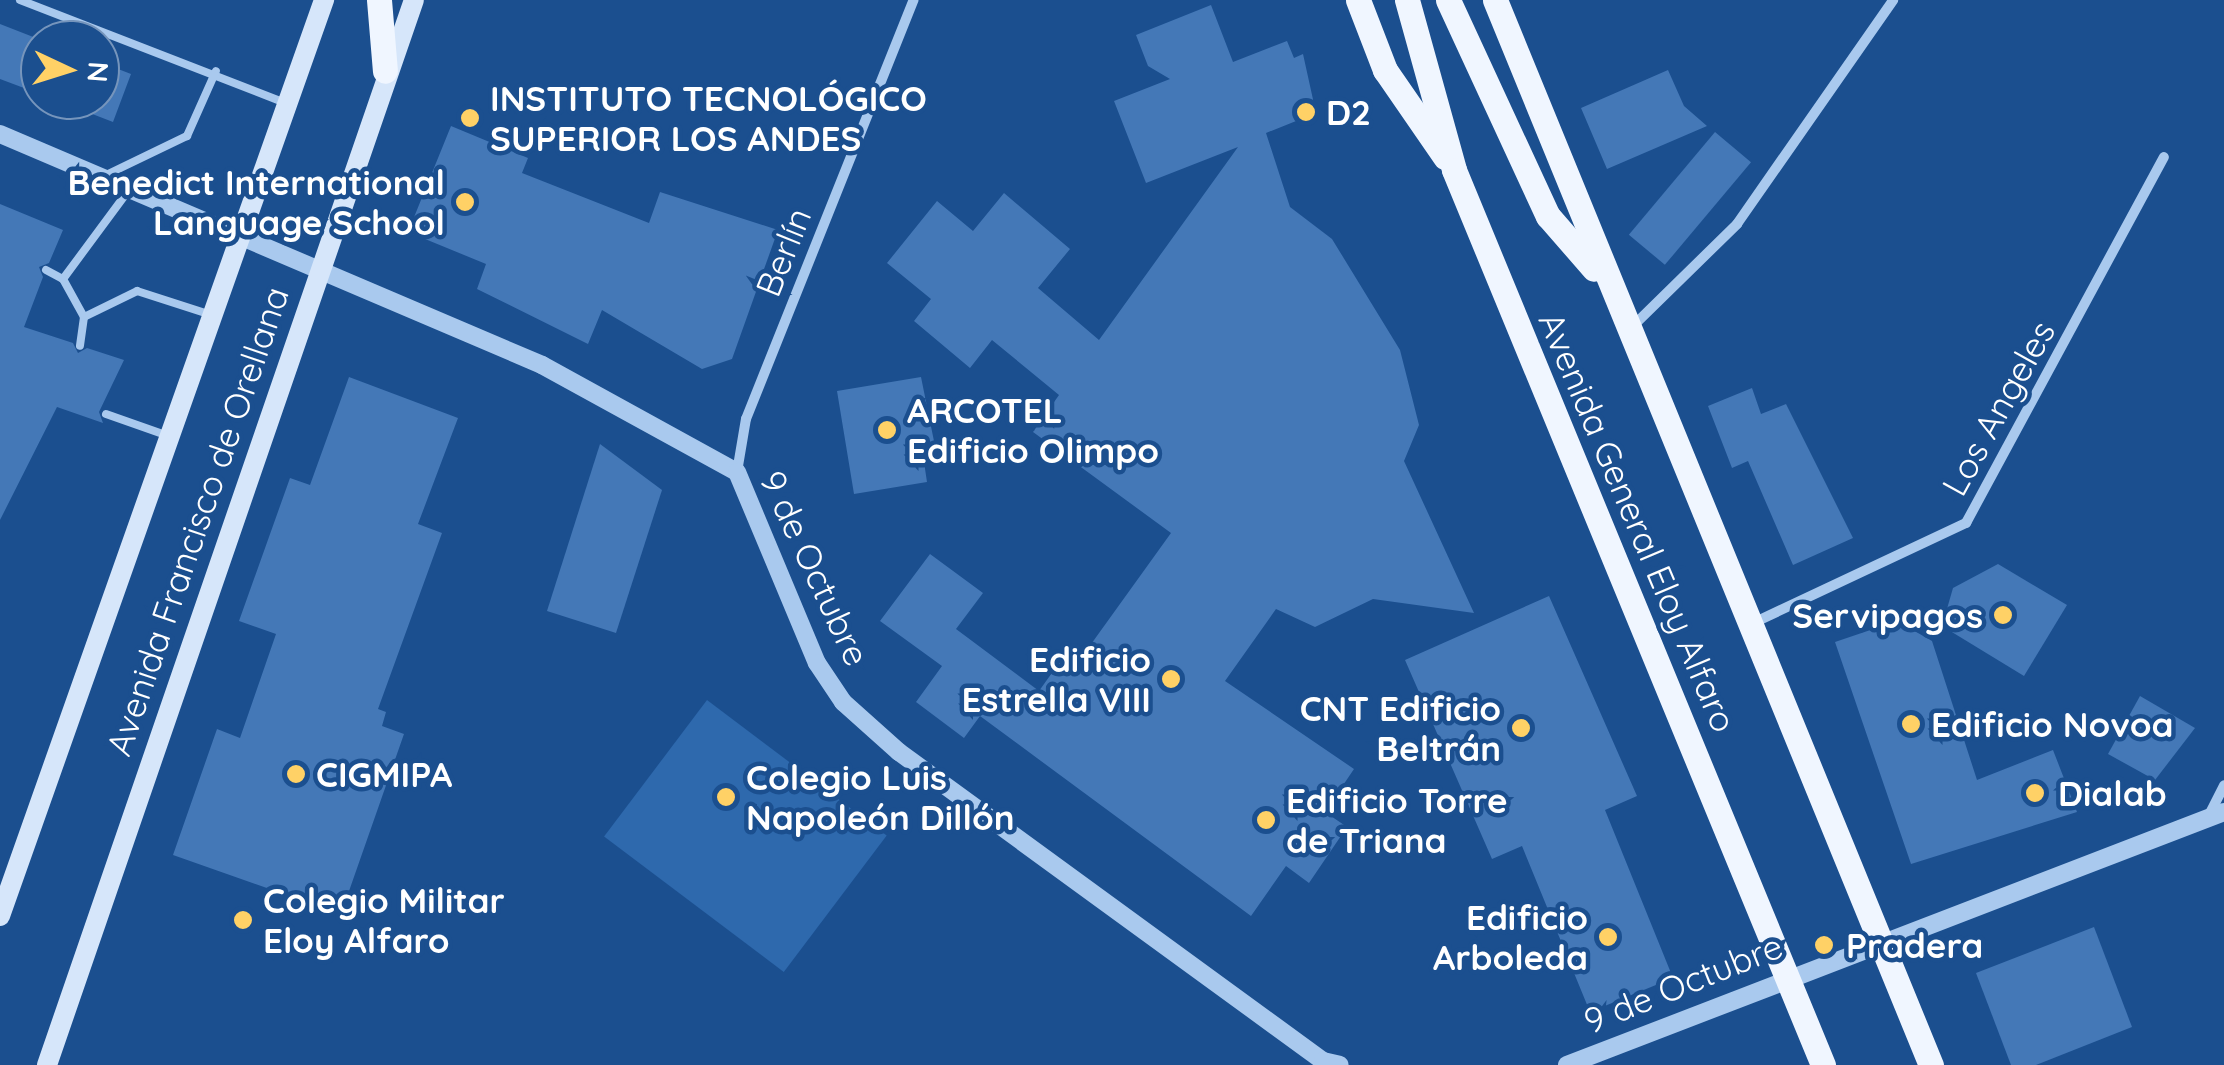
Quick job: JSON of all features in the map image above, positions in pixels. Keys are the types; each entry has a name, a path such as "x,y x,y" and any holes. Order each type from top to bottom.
{"main road":[{"name":"Avenida Francisco de Orellana","path":"0,916 235,235 324,0"},
{"path":"379,0 386,71"},
{"name":"Avenida Francisco de Orellana","path":"46,1065 386,71 414,0"},
{"path":"1358,0 1386,70 1454,170"},
{"name":"Avenida General Eloy Alfaro","path":"1406,0 1454,170 1789,976 1822,1065"},
{"path":"1448,0 1488,99 1548,216 1607,284"},
{"name":"Avenida General Eloy Alfaro","path":"1495,0 1746,626 1930,1065"}],"street":[{"name":"Berlín","path":"737,472 746,419 914,0"},
{"path":"1627,331 1737,224 1893,0"},
{"name":"9 de Octubre","path":"0,134 316,274 542,366 737,472 817,663 844,702 899,752 1327,1064"},
{"name":"Los Angeles","path":"1746,626 1966,523 2164,157"},
{"path":"2216,816 2224,785"},
{"name":"9 de Octubre","path":"1567,1065 1789,976 2216,816"}],"lane":[{"path":"20,0 216,71 285,103"},
{"path":"102,177 187,136 216,71"},
{"path":"63,280 129,189"},
{"path":"46,270 63,280 84,318 80,346"},
{"path":"84,318 138,291 208,314"},
{"path":"106,414 166,436"}],"shaded area":[{"path":"707,700 887,835 784,972 604,837"}],"building":[{"path":"1211,5 1233,62 1287,41 1294,58 1303,54 1316,113 1266,133 1290,207 1332,239 1400,350 1419,425 1404,461 1474,613 1373,599 1315,627 1276,609 1225,681 1354,769 1325,812 1347,827 1309,883 1286,866 1251,916 980,716 964,738 916,702 942,666 880,621 930,554 983,593 956,629 1039,691 1059,663 1071,672 1171,533 1033,432 1059,395 992,340 970,368 914,321 931,299 887,263 937,201 973,231 1004,193 1070,249 1038,288 1099,340 1238,147 1146,183 1114,101 1170,79 1148,66 1136,35"},
{"path":"0,24 20,32 20,86 0,79"},
{"path":"120,70 131,74 120,103"},
{"path":"1668,70 1684,106 1707,126 1607,169 1581,108"},
{"path":"451,126 528,158 522,173 649,223 660,192 778,230 732,359 702,369 602,310 588,344 477,289 486,264 408,232"},
{"path":"1715,132 1751,162 1665,265 1629,235"},
{"path":"0,204 63,230 49,263 39,267 43,277 24,327 73,343 78,353 87,348 124,360 99,412 103,423 57,407 0,520"},
{"path":"349,377 458,418 418,524 442,533 378,709 386,712 382,726 404,734 341,914 173,855 217,729 240,738 276,634 239,621 290,478 310,485"},
{"name":"ARCOTEL Edificio Olimpo","path":"921,377 936,451 924,462 927,482 854,494 837,391"},
{"path":"1752,388 1761,414 1786,404 1853,538 1793,565 1748,461 1732,468 1708,406"},
{"path":"600,444 662,490 616,633 547,611"},
{"name":"Servipagos","path":"1998,564 2067,605 2024,676 1942,626 1953,588"},
{"name":"CNT Edificio Beltrán","path":"1549,596 1637,796 1605,810 1673,978 1590,1012 1522,846 1492,859 1405,660"},
{"name":"Edificio Novoa","path":"1897,621 1932,641 1977,780 2053,750 2077,812 1911,864 1835,642"},
{"path":"2140,696 2195,728 2155,780 2108,754"},
{"path":"2094,927 2132,1027 2036,1065 2011,1065 1976,973"}],"place":[{"name":"D2","path":"1306,112"},
{"name":"INSTITUTO TECNOLÓGICO SUPERIOR LOS ANDES","path":"470,118"},
{"name":"Benedict International Language School","path":"465,202"},
{"name":"ARCOTEL Edificio Olimpo","path":"887,430"},
{"name":"Servipagos","path":"2003,615"},
{"name":"Edificio Estrella VIII","path":"1171,679"},
{"name":"Edificio Novoa","path":"1911,724"},
{"name":"CNT Edificio Beltrán","path":"1521,728"},
{"name":"CIGMIPA","path":"296,774"},
{"name":"Dialab","path":"2035,793"},
{"name":"Colegio Luis Napoleón Dillón","path":"726,797"},
{"name":"Edificio Torre de Triana","path":"1266,820"},
{"name":"Colegio Militar Eloy Alfaro","path":"243,920"},
{"name":"Edificio Arboleda","path":"1608,937"},
{"name":"Pradera","path":"1824,945"}]}
